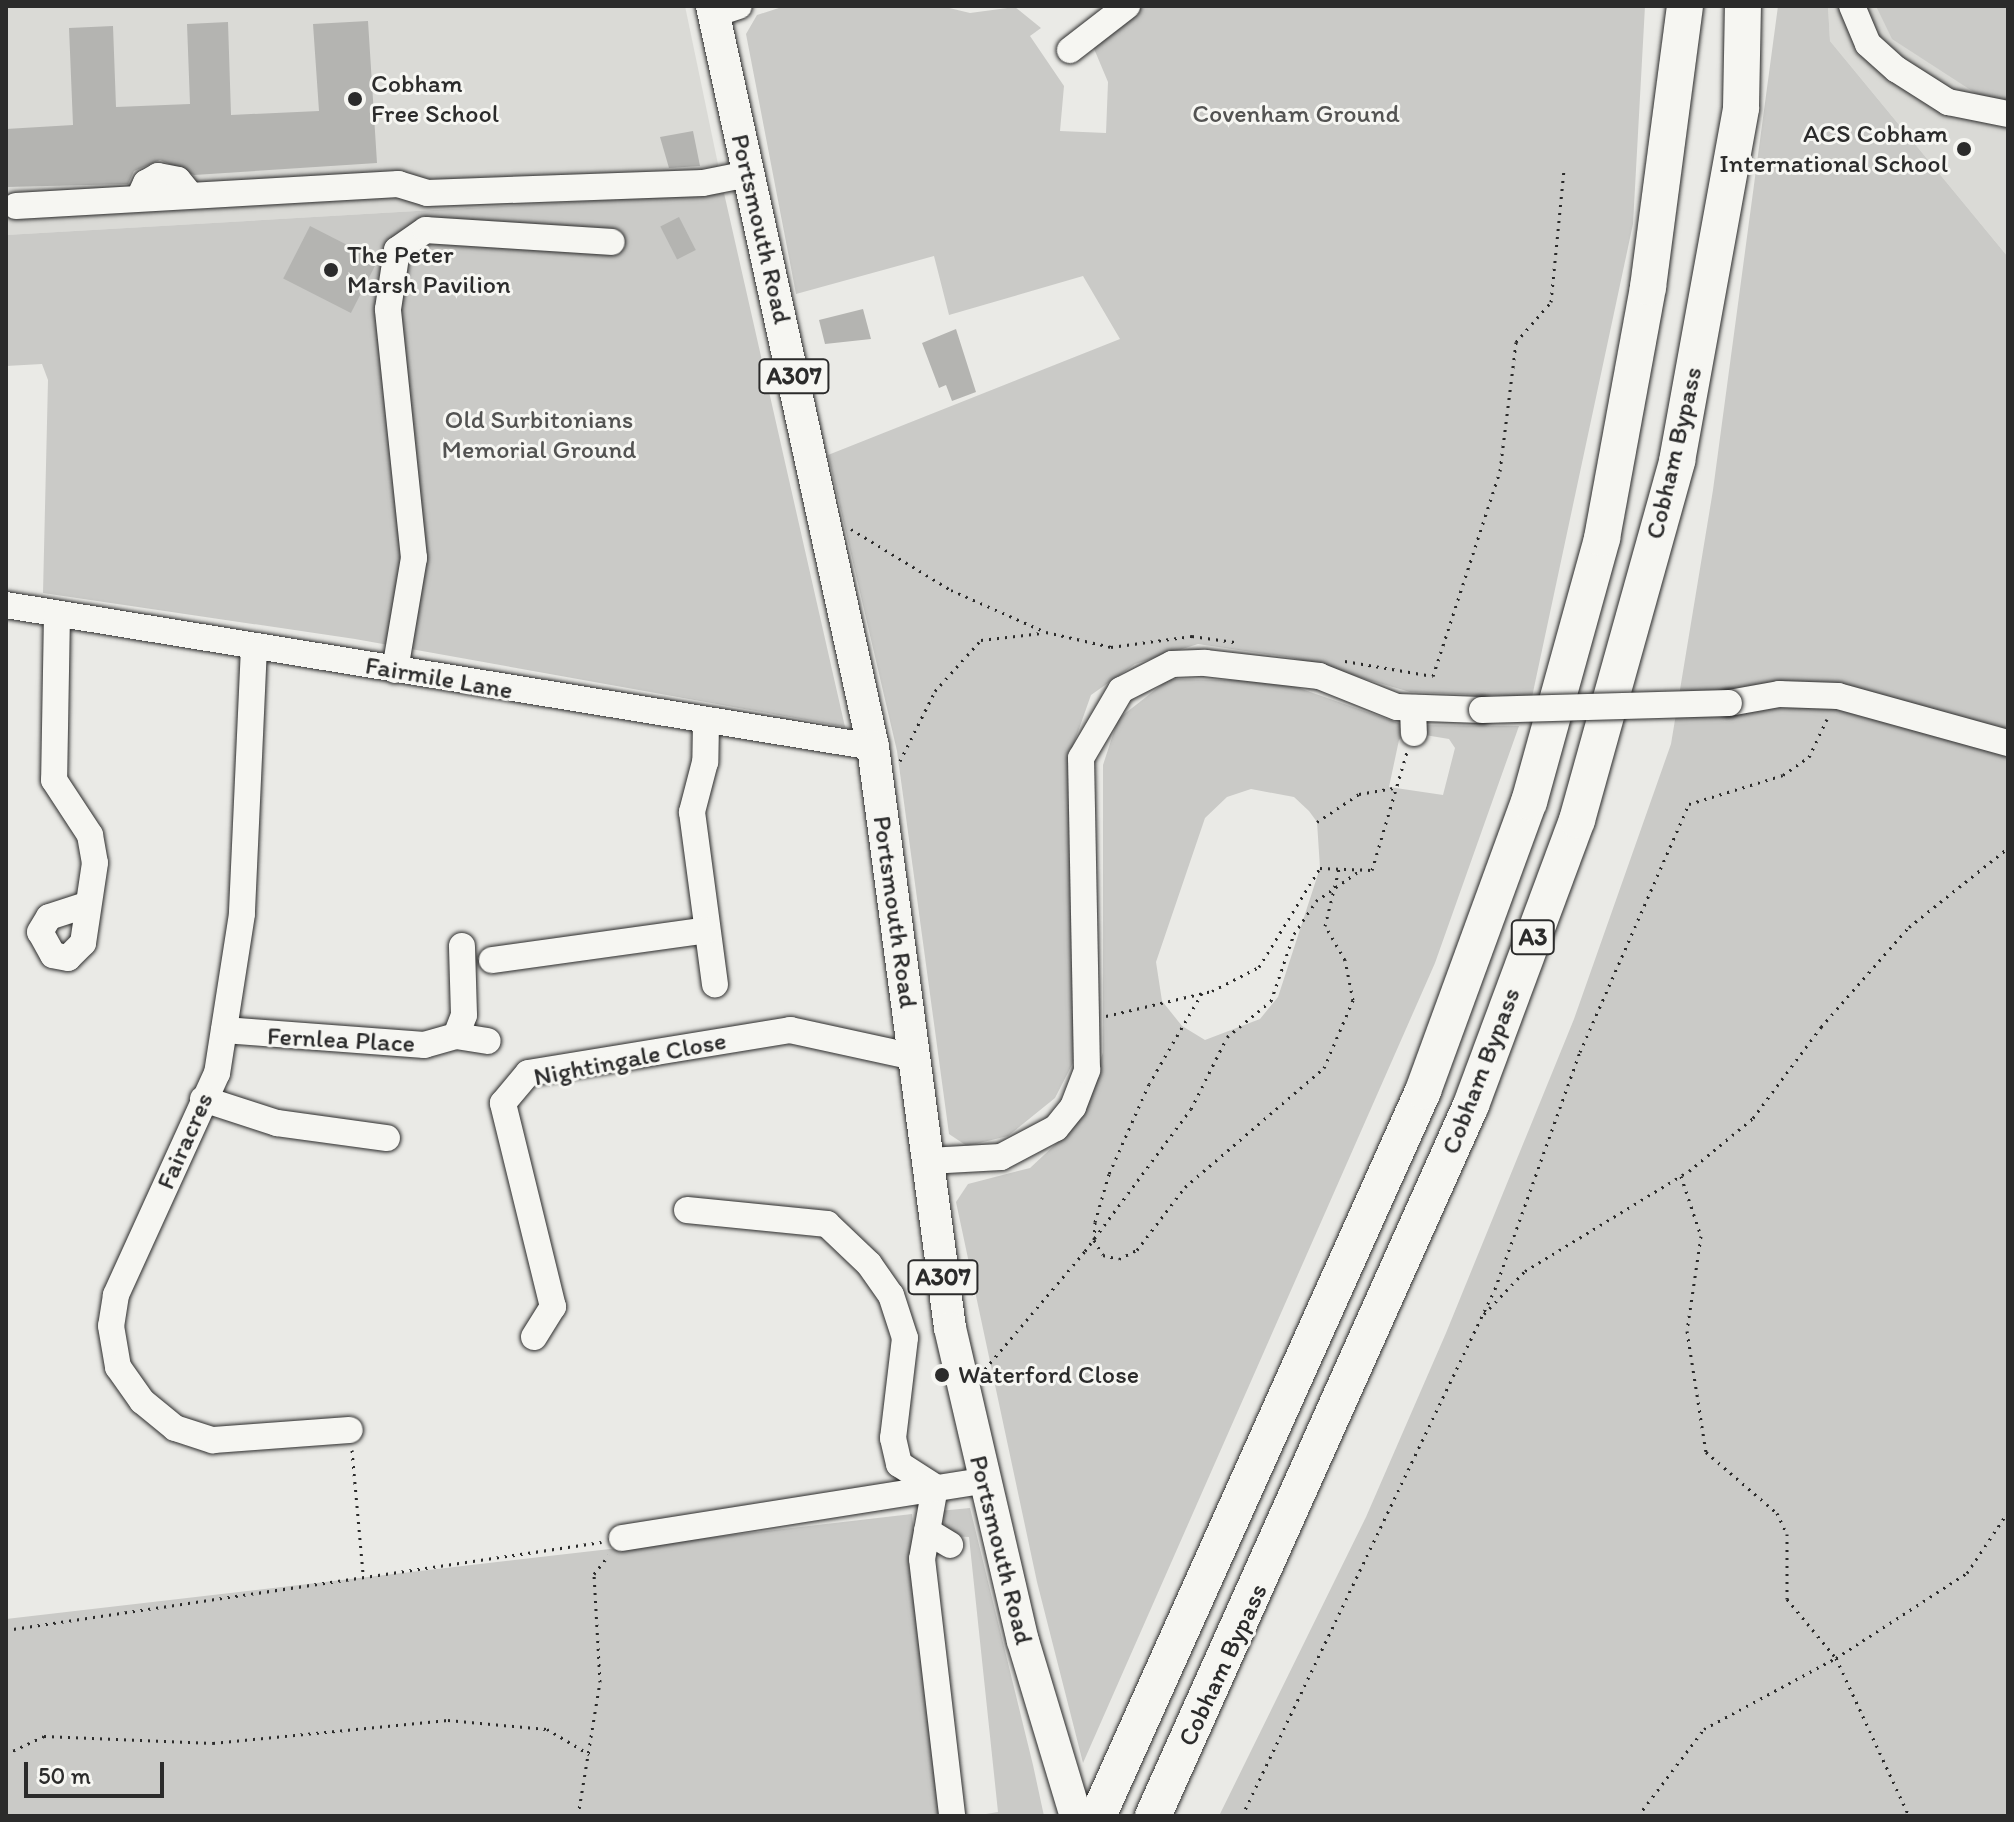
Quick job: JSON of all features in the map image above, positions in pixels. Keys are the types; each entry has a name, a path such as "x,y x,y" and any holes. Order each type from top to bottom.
{"highway":[{"name":"Cobham Bypass","path":"1082,1809 1423,1091 1529,802 1602,538 1648,287 1685,6"},
{"name":"Cobham Bypass","path":"1153,1816 1471,1105 1577,820 1677,461 1741,108 1743,6"}],"main road":[{"name":"Portsmouth Road","path":"722,9 748,174 826,514 873,747 928,1161 964,1393 982,1481 1082,1809"}],"street":[{"path":"1070,50 1127,6"},
{"path":"1852,6 1868,44 1896,69 1948,102 2008,114"},
{"path":"16,206 398,184 427,193 689,184 748,174"},
{"path":"395,670 414,558 388,309 397,250 426,230 612,242"},
{"name":"Fairmile Lane","path":"6,605 706,723 873,747"},
{"path":"57,614 54,780 63,803 90,835 95,863 85,905"},
{"name":"Fairacres","path":"254,647 242,914 217,1073 116,1295 111,1326 118,1367 142,1401 175,1428 213,1440 350,1430"},
{"path":"928,1161 1001,1157 1056,1128 1073,1107 1087,1070 1081,758 1121,690 1172,664 1205,663 1319,676 1414,721 1482,710 1729,703 1779,694 1838,696 2008,743"},
{"path":"706,723 705,762 692,812 715,984"},
{"path":"492,960 707,930"},
{"path":"456,1036 464,1015 462,946"},
{"name":"Fernlea Place","path":"224,1030 268,1038 424,1045 456,1036 488,1041"},
{"name":"Nightingale Close","path":"534,1337 553,1307 503,1103 528,1073 790,1030 914,1057"},
{"path":"203,1099 277,1123 387,1138"},
{"path":"687,1210 827,1224 869,1264 891,1295 905,1338 893,1438 899,1464 935,1487"},
{"path":"622,1538 982,1481"},
{"path":"935,1487 922,1559 952,1816"},
{"path":"927,1531 950,1545"}],"path":[{"path":"1340,660 1433,676 1500,471 1516,342 1551,302 1564,170"},
{"path":"826,514 951,590 1046,632 1111,647 1192,636 1247,644"},
{"path":"880,799 935,691 981,640 1046,632"},
{"path":"1242,1816 1480,1318 1580,1052 1689,804 1783,775 1809,757 1838,696"},
{"path":"1104,1016 1202,993 1259,967 1320,868 1372,870 1380,852 1393,788 1414,721"},
{"path":"1317,822 1359,794 1393,788"},
{"path":"1480,1318 1525,1271 1681,1176 1753,1118 1821,1027 1909,927 2008,848"},
{"path":"1202,993 1149,1084 1109,1174 1094,1240 1103,1255 1119,1259 1137,1250 1185,1187 1324,1068 1353,1000 1345,960 1325,926 1332,886 1339,869"},
{"path":"964,1393 1094,1240 1191,1109 1227,1037 1271,1001 1294,934 1332,886 1362,869"},
{"path":"1681,1176 1701,1236 1687,1331 1706,1452 1777,1513 1787,1534 1787,1599 1836,1658 1909,1816"},
{"path":"350,1430 363,1574"},
{"path":"1638,1816 1704,1729 1836,1658 1967,1573 2008,1512"},
{"path":"6,1630 363,1574 622,1538"},
{"path":"578,1816 600,1682 594,1574 622,1538"},
{"path":"6,1754 44,1736 213,1743 448,1720 547,1729 589,1754"}],"shaded area":[{"name":"Cobham Free School","path":"6,6 685,6 724,193 6,235"},
{"name":"ACS Cobham International School","path":"1828,6 2008,6 2008,257 1830,41"}],"green space":[{"name":"Covenham Ground","path":"785,6 941,6 970,13 1015,7 1041,28 1030,36 1064,86 1060,131 1106,133 1108,82 1092,44 1136,6 1645,6 1633,224 1532,697 1410,692 1293,658 1198,644 1135,664 1091,695 1069,757 1077,1055 1055,1098 1008,1136 967,1146 949,1134 897,751 828,455 1120,339 1083,276 949,315 934,256 796,294 746,34 757,15"},
{"path":"1778,6 1828,6 1830,41 2008,257 2008,1816 1219,1816 1366,1517 1446,1333 1574,1019 1671,744 1713,490"},
{"path":"1876,6 2008,6 2008,99 1983,98 1892,39"},
{"name":"Old Surbitonians Memorial Ground","path":"724,193 845,727 355,639 43,593 48,380 42,364 6,366 6,235"},
{"path":"1169,679 1279,681 1404,725 1519,726 1435,963 1083,1763 1037,1582 956,1202 968,1184 1030,1168 1074,1127 1103,1053 1103,765 1118,719","holes":["1407,732 1449,739 1455,748 1443,795 1389,787 1399,740","1251,789 1294,797 1309,811 1317,822 1320,868 1278,997 1260,1019 1205,1040 1182,1026 1162,1001 1156,962 1205,818 1227,797"]},
{"path":"970,1508 1044,1816 974,1816 998,1812 969,1537 950,1536 939,1511"},
{"path":"912,1514 945,1816 6,1816 6,1619"}],"building":[{"path":"368,21 377,163 194,175 160,160 134,171 128,184 6,187 6,129 73,125 69,28 113,26 116,107 190,104 187,24 228,22 231,115 319,111 313,24"},
{"path":"693,131 700,166 669,168 660,137"},
{"path":"679,217 696,250 677,260 660,227"},
{"name":"The Peter Marsh Pavilion","path":"310,226 378,261 351,313 283,279"},
{"path":"863,309 871,339 825,344 819,320"},
{"path":"956,329 976,392 952,401 946,385 939,388 922,343"}],"place":[{"name":"Cobham Free School","path":"355,99"},
{"name":"ACS Cobham International School","path":"1964,149"},
{"name":"The Peter Marsh Pavilion","path":"331,270"},
{"name":"Waterford Close","path":"942,1375"}]}
